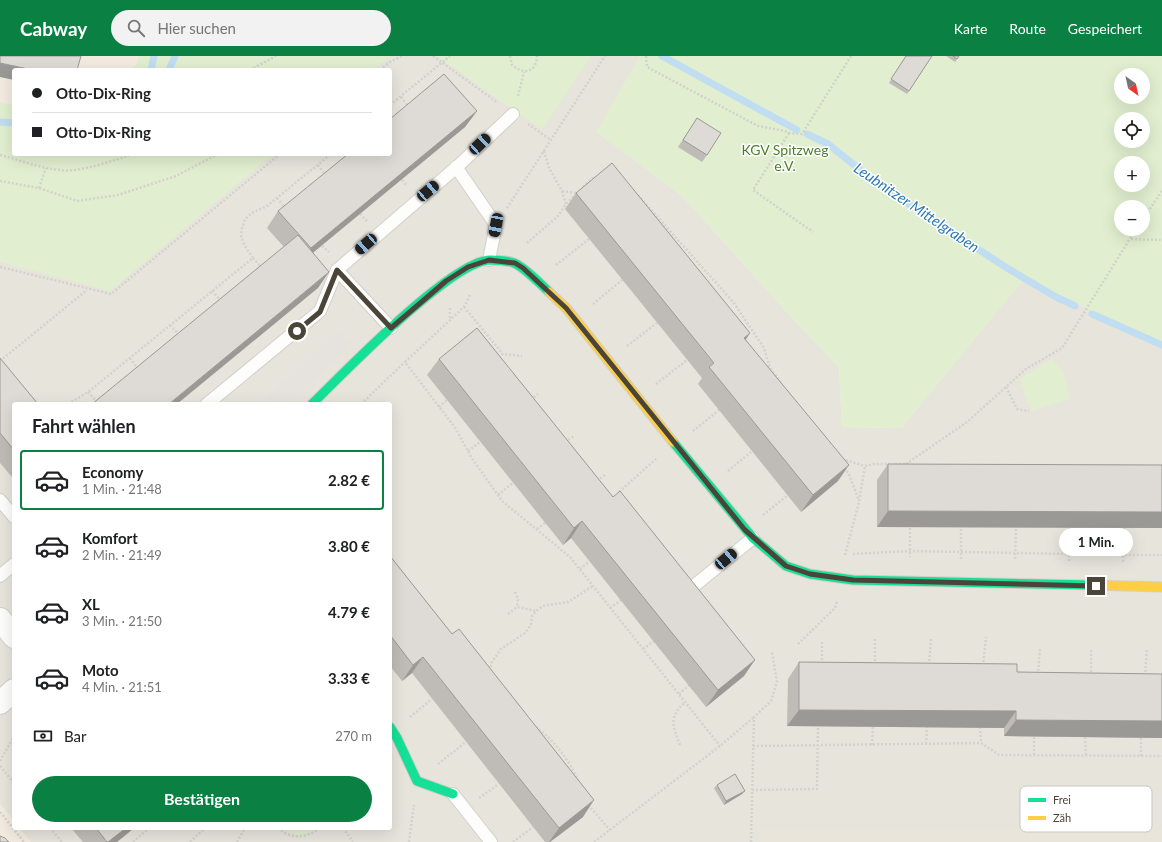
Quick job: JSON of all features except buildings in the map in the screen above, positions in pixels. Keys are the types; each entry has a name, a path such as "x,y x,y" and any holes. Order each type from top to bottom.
{"street":[{"path":"314,402 391,328 446,281 468,267 489,260 515,263 537,280 566,308 749,534 786,566 810,574 853,580 1162,587"},
{"path":"0,619 12,634"},
{"path":"0,703 12,692"},
{"path":"392,730 417,781 453,794"}],"lane":[{"path":"209,402 320,312 337,270 456,167 513,114"},
{"path":"456,167 496,225 489,260"},
{"path":"337,270 391,328"},
{"path":"0,500 12,515"},
{"path":"695,585 749,534"},
{"path":"0,576 12,566"},
{"path":"453,794 491,842"}],"path":[{"path":"254,68 276,56"},
{"path":"382,68 402,56"},
{"path":"433,56 551,140"},
{"path":"392,104 450,56"},
{"path":"510,56 512,65 518,70 524,72 531,69 536,63 537,56"},
{"path":"496,225 605,56"},
{"path":"646,56 647,67 758,126 789,133 802,134 851,56"},
{"path":"513,114 524,72"},
{"path":"401,97 411,109"},
{"path":"789,133 753,190 813,232"},
{"path":"544,151 549,168 562,191 566,204"},
{"path":"0,155 62,171 84,168 127,156"},
{"path":"0,182 39,188 77,201 118,196 176,176 214,156"},
{"path":"0,267 111,294 278,156"},
{"path":"264,271 253,258 241,237 245,219 252,213 267,206 329,156"},
{"path":"318,165 327,178"},
{"path":"39,188 46,168"},
{"path":"506,262 558,216 566,204 591,180 601,175"},
{"path":"562,191 576,194"},
{"path":"1150,209 1162,191"},
{"path":"636,194 734,304 764,348 770,368 784,386"},
{"path":"277,198 288,211"},
{"path":"667,238 673,234"},
{"path":"906,464 967,422 1026,369 1062,348 1132,236"},
{"path":"537,280 589,239"},
{"path":"1130,239 1162,240"},
{"path":"71,402 88,392 253,258"},
{"path":"574,318 622,280"},
{"path":"4,366 0,361 87,289"},
{"path":"212,291 223,304"},
{"path":"363,402 464,307 503,354"},
{"path":"737,318 742,315"},
{"path":"608,361 657,323"},
{"path":"170,325 181,338"},
{"path":"496,358 503,354 522,356"},
{"path":"130,358 140,371"},
{"path":"638,398 687,360"},
{"path":"405,362 456,429 468,451 502,501 570,557 720,746"},
{"path":"765,372 770,368"},
{"path":"1006,387 1017,409 1029,412"},
{"path":"88,392 97,402"},
{"path":"528,402 538,394"},
{"path":"439,407 447,400"},
{"path":"619,492 675,444 719,410"},
{"path":"562,443 574,436"},
{"path":"468,451 480,442"},
{"path":"710,487 752,451"},
{"path":"840,458 865,466 874,464 913,464"},
{"path":"841,464 849,474 859,502"},
{"path":"906,464 906,470"},
{"path":"798,644 835,608 840,594 839,578 859,502 865,466"},
{"path":"594,483 605,475"},
{"path":"498,495 513,483"},
{"path":"749,534 788,495"},
{"path":"536,530 546,523"},
{"path":"910,528 910,581"},
{"path":"961,528 961,582"},
{"path":"1014,584 1016,528"},
{"path":"1069,528 1069,553"},
{"path":"1123,586 1124,528"},
{"path":"845,555 910,551 1123,555 1162,554"},
{"path":"580,569 590,561"},
{"path":"490,674 492,662 501,649 525,633 531,625 532,616 536,611 543,606 568,602 593,586"},
{"path":"508,614 517,607 518,599 515,592"},
{"path":"610,608 621,600"},
{"path":"517,607 536,611"},
{"path":"982,673 986,637"},
{"path":"929,666 931,638"},
{"path":"875,639 875,666"},
{"path":"643,649 654,641"},
{"path":"822,642 822,672"},
{"path":"1038,682 1040,648"},
{"path":"1091,648 1091,682"},
{"path":"1144,683 1147,649"},
{"path":"594,842 720,746 754,717 771,700 777,682 772,652"},
{"path":"679,694 689,685"},
{"path":"680,745 674,729 673,719 678,709 685,702"},
{"path":"751,842 754,717"},
{"path":"532,723 554,742 572,768 578,781"},
{"path":"752,790 817,789 818,726"},
{"path":"872,745 873,726"},
{"path":"926,744 927,727"},
{"path":"980,727 981,743"},
{"path":"1034,737 1034,755"},
{"path":"1085,737 1086,756"},
{"path":"1141,737 1141,756"},
{"path":"0,761 12,740"},
{"path":"417,781 466,742"},
{"path":"547,746 554,742"},
{"path":"753,746 981,743 999,755 1162,756"},
{"path":"0,766 12,781"},
{"path":"464,808 499,784"},
{"path":"585,801 610,830"},
{"path":"0,812 12,827"},
{"path":"513,842 533,827"},
{"path":"14,830 24,842"},
{"path":"52,830 62,842"},
{"path":"133,842 147,830"},
{"path":"190,842 203,830"},
{"path":"237,842 244,830"},
{"path":"281,830 286,834 301,837 317,830"},
{"path":"344,830 353,842"},
{"path":"410,832 410,842"}],"shaded area":[{"path":"0,56 139,56 137,64 134,68 12,68 12,105 0,103"},
{"path":"139,56 640,56 597,132 683,197 794,320 839,367 842,427 901,428 1027,275 1056,294 1162,343 1162,830 1152,830 1152,786 1020,786 1020,830 759,830 759,842 31,842 21,830 392,830 392,402 12,402 12,819 0,804 0,103 12,105 12,156 392,156 392,68 134,68 137,64"},
{"path":"338,331 350,345 290,402 264,402"},
{"path":"0,804 12,819 12,830 21,830 31,842 0,842"},
{"path":"759,830 1020,830 1020,832 1152,832 1152,830 1162,830 1162,842 759,842"}],"green space":[{"path":"139,56 390,56 376,68 134,68 137,64"},
{"path":"437,56 591,56 542,130"},
{"name":"KGV Spitzweg e.V.","path":"640,56 1162,56 1162,343 1056,294 1027,276 901,428 842,427 839,367 794,320 683,197 596,132"},
{"path":"0,103 12,105 12,156 271,156 110,291 0,262"},
{"path":"1051,359 1063,372 1070,399 1032,411 1027,403 1020,379"},
{"path":"283,830 313,830 303,834 294,834"}],"waterway":[{"path":"151,68 154,56"},
{"name":"Leubnitzer Mittelgraben","path":"170,68 175,56"},
{"name":"Leubnitzer Mittelgraben","path":"662,56 797,130"},
{"name":"Leubnitzer Mittelgraben","path":"0,122 12,123"},
{"name":"Leubnitzer Mittelgraben","path":"807,134 828,144 878,184 1007,268 1056,297 1075,306"},
{"name":"Leubnitzer Mittelgraben","path":"1092,314 1162,345"}],"traffic: fast":[{"path":"314,402 398,321 450,279 472,265 490,260 514,263 527,272 549,292"},
{"path":"673,442 753,538 786,566 810,574 853,580 1092,585"},
{"path":"392,730 417,781 453,794"}],"traffic: slow":[{"path":"549,292 567,309 673,442"},
{"path":"1092,585 1162,587"}],"route":[{"path":"297,331 320,312 337,270 391,328 446,281 468,267 489,260 515,263 537,280 566,308 745,530 786,566 810,574 853,580 1096,586"}]}
